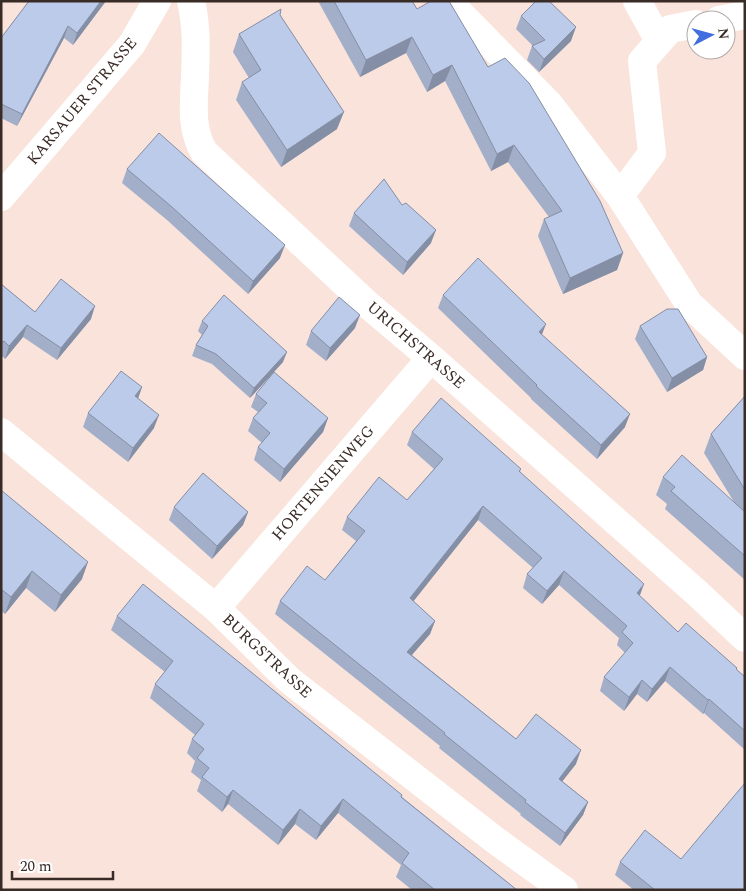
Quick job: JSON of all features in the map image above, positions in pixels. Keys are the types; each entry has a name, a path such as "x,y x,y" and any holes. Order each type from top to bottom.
{"street":[{"name":"KARSAUER STRASSE","path":"1,197 132,44 157,1"},
{"name":"URICHSTRASSE","path":"191,1 195,19 193,110 197,141 204,152 367,304 689,585 745,638"},
{"path":"448,1 549,104 620,196 689,304 745,356"},
{"path":"637,1 659,41"},
{"path":"620,196 652,153 642,61 670,29 686,26"},
{"name":"HORTENSIENWEG","path":"216,608 431,358"},
{"name":"BURGSTRASSE","path":"1,432 216,608 288,680 495,840 564,890"}],"building":[{"path":"29,1 101,1 77,33 68,26 22,114 1,104 1,38"},
{"path":"334,1 412,1 417,9 431,1 449,1 488,67 505,58 529,83 600,201 623,253 570,278 544,219 562,211 514,145 497,154 452,65 433,75 412,37 366,60"},
{"path":"536,1 549,1 576,27 544,59 532,46 545,40 521,16"},
{"path":"281,9 280,15 344,112 287,150 242,82 261,70 239,34"},
{"path":"159,133 285,245 253,281 127,169"},
{"path":"384,179 402,205 406,203 436,230 407,262 354,213"},
{"path":"478,258 546,324 539,332 630,414 601,445 536,386 443,295"},
{"path":"61,279 95,306 61,348 27,325 9,346 4,341 1,341 1,284 35,312"},
{"path":"224,295 287,352 254,388 216,354 196,345 208,326 202,321"},
{"path":"339,297 360,315 330,348 311,331"},
{"path":"667,309 678,309 707,357 672,378 640,326"},
{"path":"121,371 142,387 135,396 159,415 133,448 88,413"},
{"path":"274,372 328,418 284,469 258,447 270,433 253,418 267,403 256,394"},
{"path":"745,396 745,490 711,434"},
{"path":"441,398 521,469 519,471 644,584 637,593 678,632 686,623 745,677 745,731 670,667 652,689 642,680 629,697 604,677 633,643 622,632 627,626 564,571 547,591 527,574 542,558 483,506 410,598 435,621 407,652 516,739 536,714 581,750 559,779 588,802 565,833 525,802 526,800 445,733 280,601 307,566 325,580 365,531 347,517 379,477 407,500 443,459 412,432"},
{"path":"682,455 745,512 745,556 671,491 675,487 663,477"},
{"path":"203,473 248,512 217,546 174,507"},
{"path":"1,490 88,562 61,595 32,571 11,597 1,589"},
{"path":"143,584 517,890 435,890 402,863 409,853 343,799 321,826 300,809 283,830 233,790 227,797 202,777 209,768 197,758 204,749 192,739 204,724 155,684 173,661 117,616"},
{"path":"745,783 745,890 655,890 620,862 645,830 681,859"}]}
